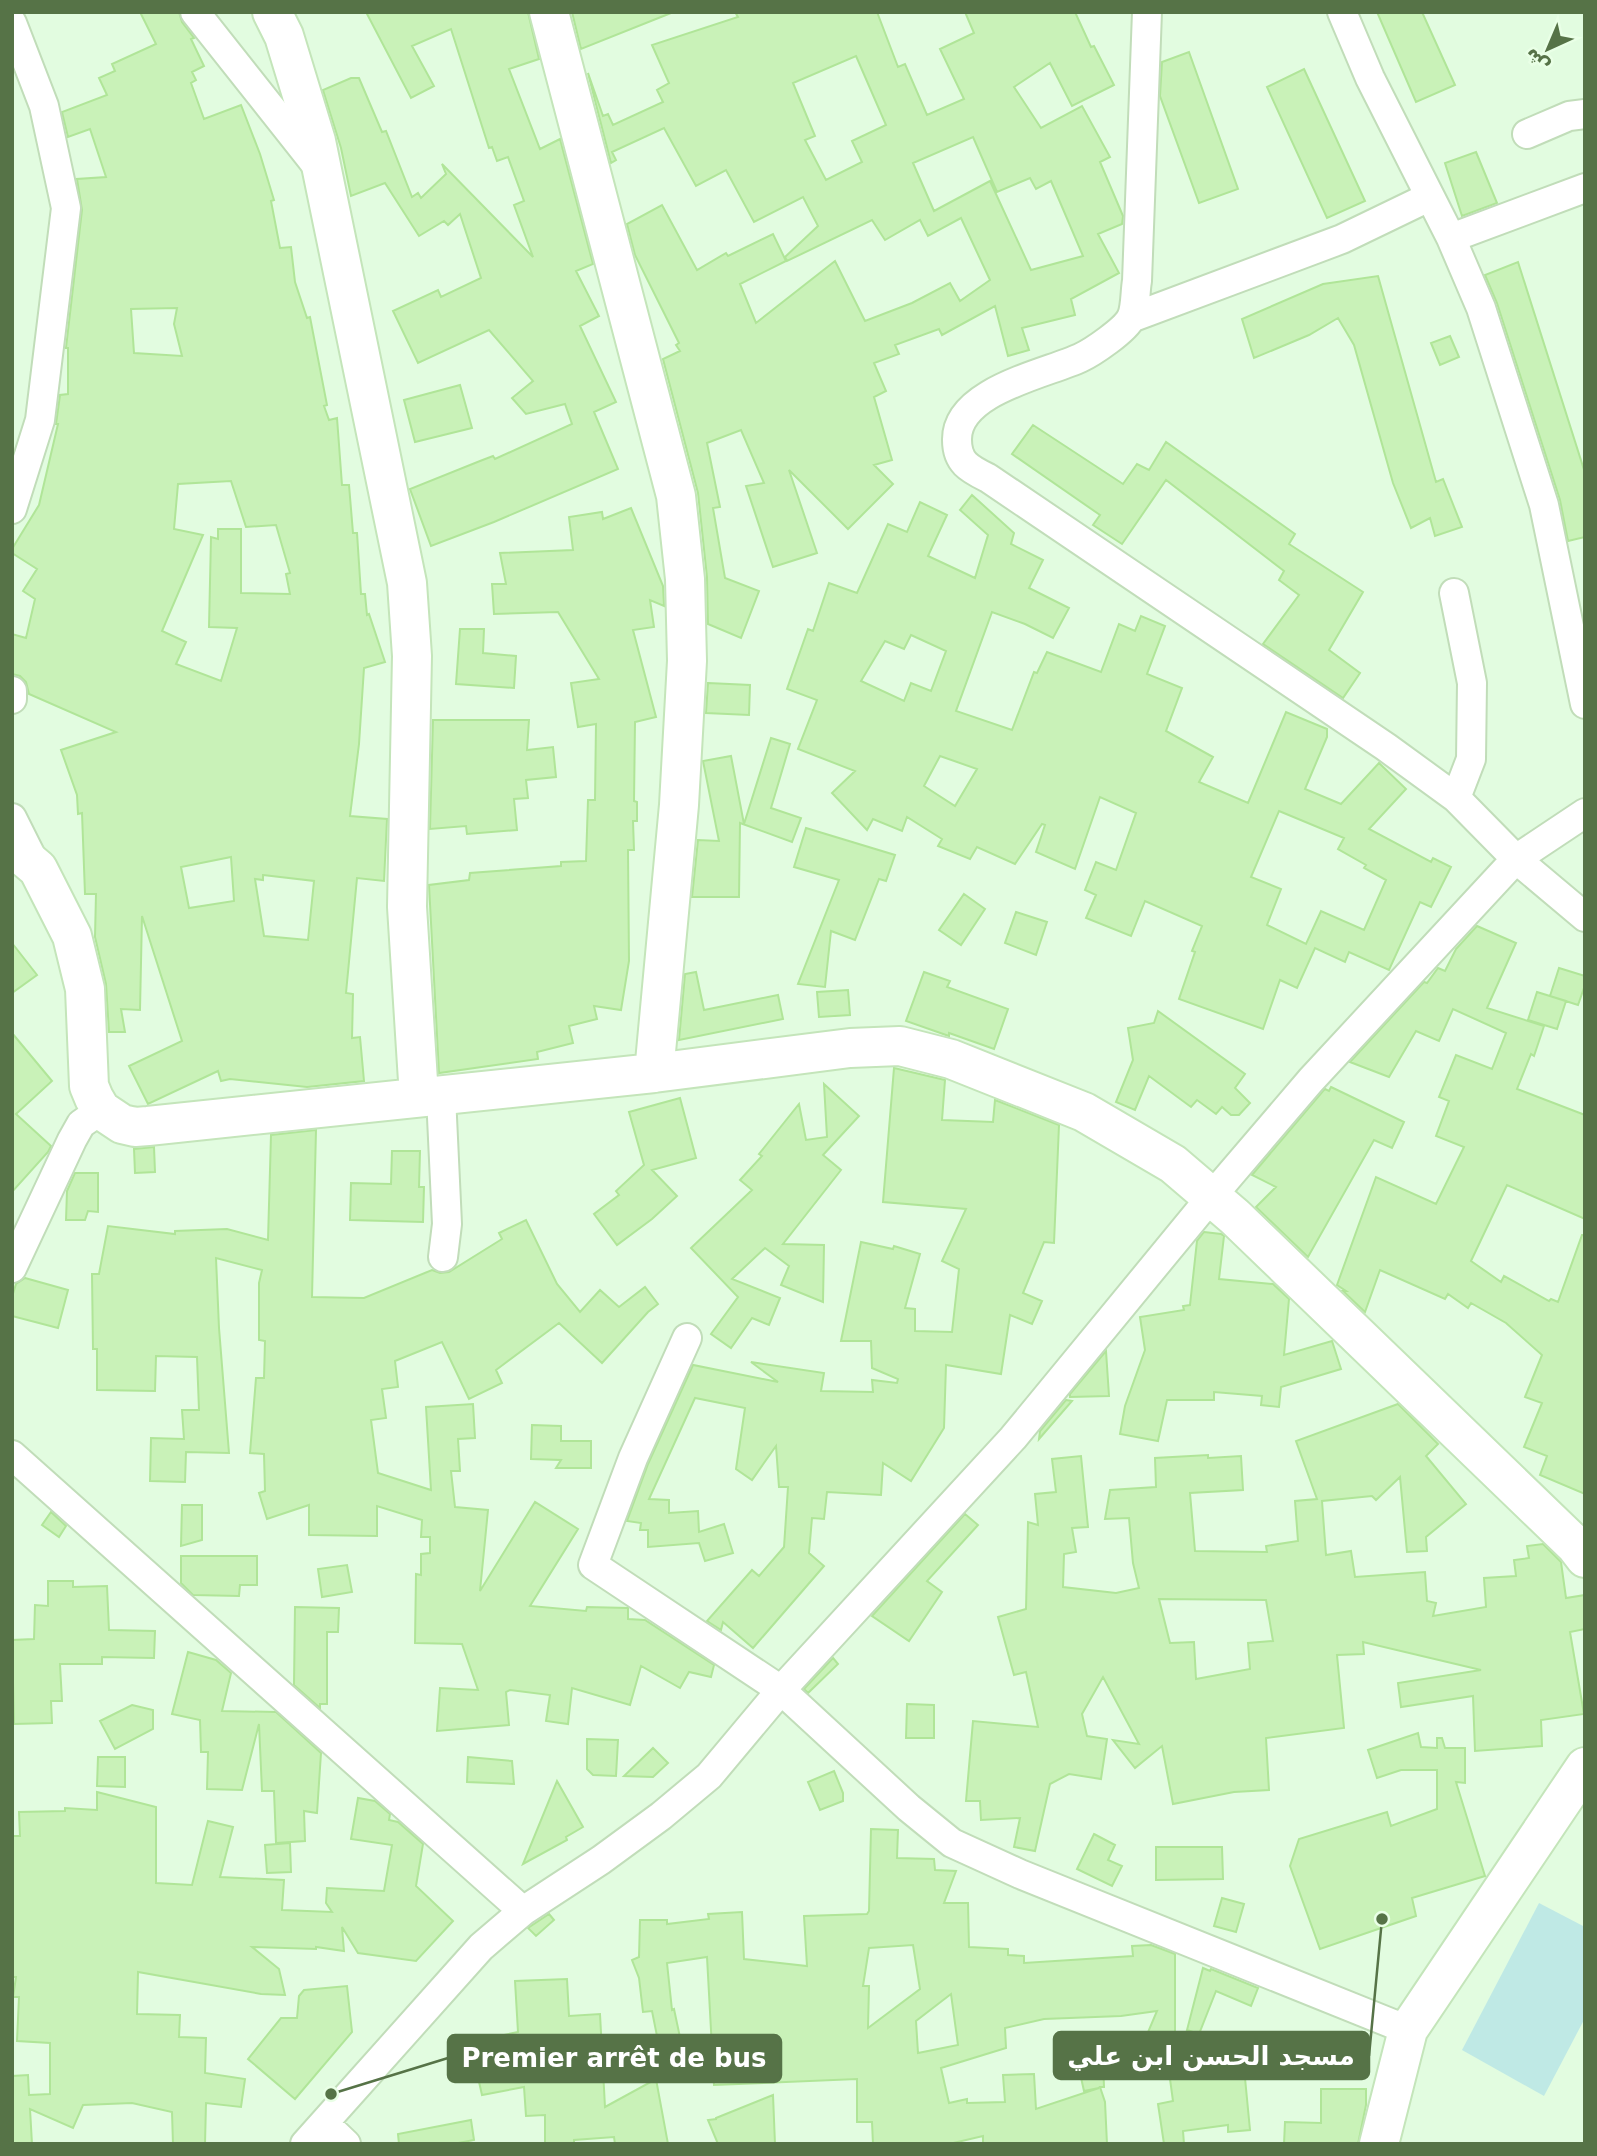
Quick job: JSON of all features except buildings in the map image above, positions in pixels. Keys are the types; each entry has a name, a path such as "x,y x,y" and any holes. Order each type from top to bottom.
{"street":[{"path":"195,12 323,174"},
{"path":"272,12 284,36 316,141 407,583 412,656 407,907 447,1224 443,1258"},
{"path":"549,12 677,496 685,579 687,661 680,805 654,1073"},
{"path":"1131,318 1137,281 1147,12"},
{"path":"1342,12 1370,78 1451,238 1481,308 1544,505 1585,704"},
{"path":"12,23 44,106 66,208 40,420 12,509"},
{"path":"1527,134 1569,116 1585,114"},
{"path":"1451,238 1584,187"},
{"path":"1429,197 1342,239 1131,318 1101,347 1080,358 999,389 966,414 957,431 957,453 967,467 1000,486 1456,797 1516,859 1585,917"},
{"path":"1454,593 1472,683 1471,759 1456,797"},
{"path":"12,691 12,699"},
{"path":"305,2144 481,1947 523,1911 601,1860 661,1816 709,1776 781,1690 1013,1438 1311,1080 1516,859 1585,813"},
{"path":"12,817 25,858 72,936 80,963 85,989 89,1086 101,1110 122,1124 135,1127 654,1073 850,1048 900,1046 951,1059 1084,1112 1173,1164 1212,1196 1500,1470 1585,1558"},
{"path":"12,1268 81,1124 101,1110"},
{"path":"687,1338 633,1458 593,1565 781,1690 909,1808 952,1843 1020,1874 1408,2030"},
{"path":"12,1455 523,1911"},
{"path":"1379,2144 1408,2030 1585,1767"},
{"path":"324,2123 346,2144"}],"shaded area":[{"path":"1539,1903 1585,1927 1585,2018 1544,2096 1462,2050"}],"place":[{"name":"مسجد الحسن ابن علي","path":"1382,1919"},
{"name":"Premier arrêt de bus","path":"331,2094"}]}
